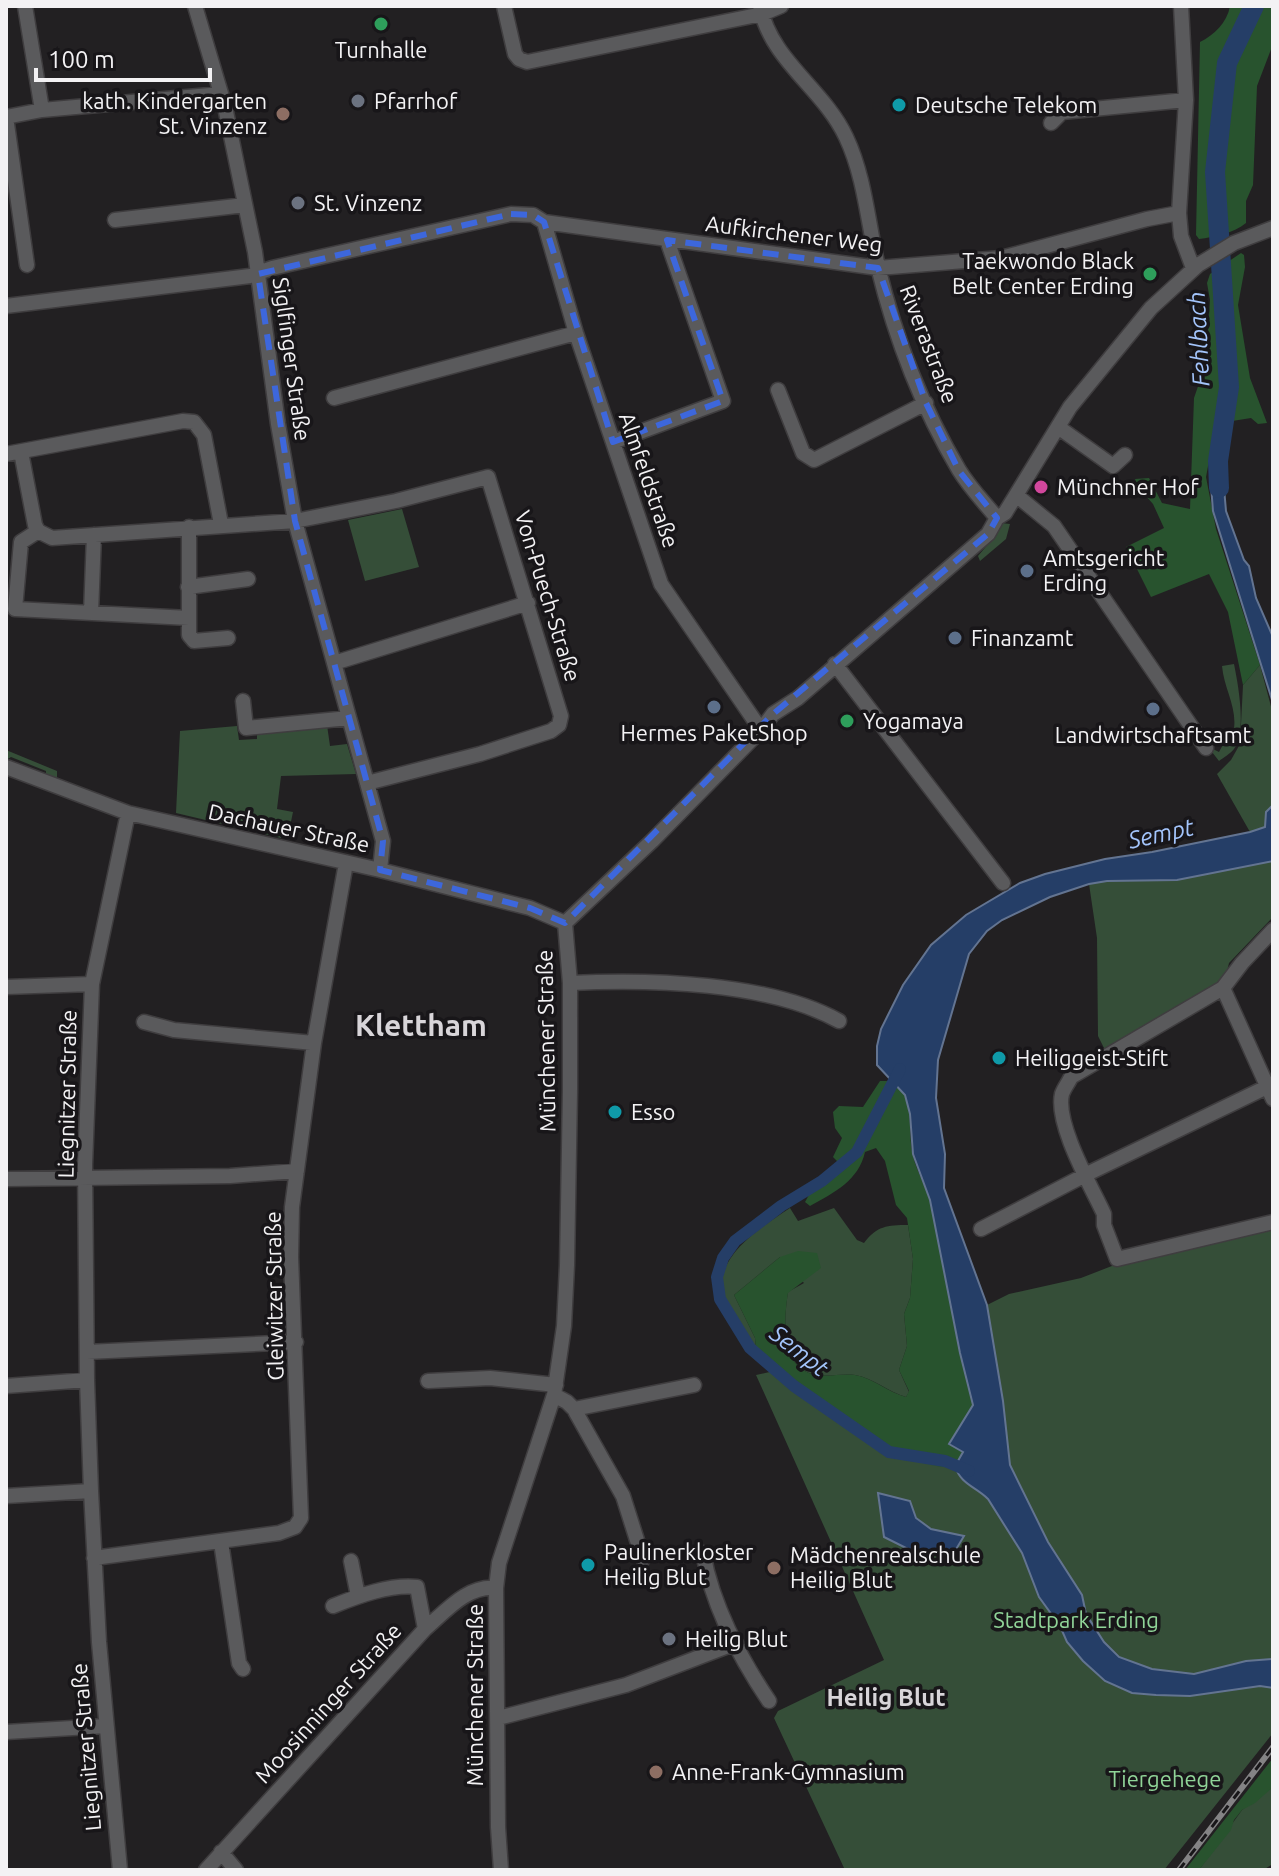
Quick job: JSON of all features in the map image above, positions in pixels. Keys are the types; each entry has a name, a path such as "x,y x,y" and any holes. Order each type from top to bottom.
{"street":[{"path":"25,6 42,110"},
{"name":"Siglfinger Straße","path":"195,6 221,94 245,205 295,521 383,841 380,870"},
{"path":"506,12 515,54 527,62 781,6"},
{"path":"1181,6 1186,100 1179,213 1181,236 1194,268"},
{"name":"Riverastraße","path":"761,10 770,37 780,53 825,105 845,134 859,174 878,268 895,329 959,471 997,518"},
{"path":"27,265 6,117 42,110 221,94"},
{"path":"1051,123 1062,112 1186,100"},
{"path":"115,220 245,205"},
{"name":"Aufkirchener Weg","path":"6,306 258,274 272,268 511,214 533,215 544,222 878,268 1001,258 1179,213"},
{"name":"Almfeldstraße","path":"544,222 576,333 661,584 761,730"},
{"name":"Münchener Straße","path":"501,1870 496,1588 499,1563 555,1390 564,1326 570,983 565,923 652,841 761,730 778,721 788,706 835,664 988,534 997,518 1005,513 1070,407 1151,308 1194,268 1234,243 1273,228"},
{"path":"613,442 723,401 667,240"},
{"path":"334,398 576,333"},
{"path":"778,390 803,453 814,460 926,403"},
{"path":"221,524 204,435 194,422 183,421 14,453 38,531 52,538 295,521"},
{"path":"1058,427 1113,466 1125,455"},
{"name":"Von-Puech-Straße","path":"295,521 396,501 488,477 561,716 559,725 551,731 480,754 367,783"},
{"path":"1016,495 1054,526 1206,748"},
{"path":"189,527 189,635 194,641 228,638"},
{"path":"38,531 21,542 15,609 189,618"},
{"path":"91,613 94,535"},
{"path":"188,587 248,579"},
{"path":"334,663 528,603"},
{"path":"835,664 1003,883"},
{"path":"243,701 246,728 349,718"},
{"name":"Dachauer Straße","path":"6,767 128,813 380,870 530,908 565,923"},
{"name":"Liegnitzer Straße","path":"120,1870 94,1558 87,1380 86,1178 92,984 128,813"},
{"name":"Gleiwitzer Straße","path":"94,1558 279,1533 292,1529 301,1518 291,1231 314,1043 346,863"},
{"path":"1273,930 1223,988 1071,1077 1062,1094 1065,1125 1104,1214 1104,1225 1117,1259 1273,1222"},
{"path":"570,983 682,984 732,990 799,1002 839,1021"},
{"path":"6,987 92,984"},
{"path":"981,1229 1254,1091 1271,1090 1223,988"},
{"path":"144,1022 174,1030 314,1043"},
{"path":"6,1179 230,1176 297,1171"},
{"path":"87,1352 296,1342"},
{"path":"428,1381 490,1378 555,1390 574,1409 623,1496 643,1559"},
{"path":"6,1386 87,1380"},
{"path":"574,1409 694,1385"},
{"path":"6,1496 91,1491"},
{"path":"221,1542 239,1663 243,1669"},
{"path":"703,1553 707,1573 736,1643 769,1701"},
{"path":"351,1561 358,1596"},
{"path":"333,1606 358,1596 407,1586 417,1587 425,1629"},
{"name":"Moosinninger Straße","path":"206,1870 425,1629 471,1592 479,1588 496,1588"},
{"path":"498,1718 626,1685 736,1643"},
{"path":"6,1732 106,1726"},
{"path":"221,1852 236,1870"}],"highlighted area":[{"path":"511,214 533,215 544,222 613,442 723,401 667,240 878,268 926,403 959,471 997,518 988,534 773,714 565,923 530,908 380,870 383,841 295,521 258,274"}],"green space":[{"path":"1230,6 1273,6 1273,44 1257,86 1253,185 1246,201 1246,223 1230,232 1199,239 1196,235 1200,42 1219,28"},
{"path":"1241,253 1245,267 1238,305 1250,378 1267,423 1258,424 1251,418 1226,422 1223,461 1209,461 1206,477 1216,529 1260,665 1243,685 1228,612 1209,574 1151,597 1126,547 1164,528 1153,504 1135,479 1149,478 1162,503 1190,509 1194,398 1206,363 1210,300 1207,283 1210,274"},
{"path":"402,509 419,567 365,581 348,520"},
{"path":"1001,523 1010,524 1006,539 980,561 978,556"},
{"path":"1234,664 1240,731 1234,749 1219,761 1213,749 1219,752 1227,737 1233,734 1234,725 1233,708 1222,666"},
{"path":"1260,665 1273,714 1273,805 1266,812 1265,827 1250,832 1217,774 1231,760 1240,744 1243,685"},
{"path":"327,725 330,746 347,744 356,774 281,776 277,809 293,812 288,836 282,835 281,838 176,813 180,731 237,726 239,740 257,739 257,732"},
{"path":"6,750 57,771 57,778 46,776 46,771 11,757 6,760"},
{"path":"1273,861 1273,917 1229,963 1224,984 1107,1054 1098,1036 1097,938 1089,884 1177,880"},
{"path":"880,1081 894,1081 908,1107 913,1156 936,1227 974,1405 950,1444 963,1452 955,1466 941,1467 890,1456 763,1364 756,1351 755,1338 734,1295 780,1257 798,1251 817,1253 821,1268 788,1293 786,1340 794,1361 812,1374 862,1377 906,1397 909,1391 899,1370 907,1346 904,1314 910,1298 913,1259 907,1218 896,1205 885,1161 876,1148 865,1152 857,1170 844,1185 810,1206 805,1202 810,1193 843,1167 833,1157 842,1138 835,1128 833,1112 839,1106 863,1107"},
{"path":"790,1208 798,1221 834,1208 857,1240 864,1243 883,1228 908,1225 913,1259 910,1298 904,1314 907,1346 899,1370 909,1392 906,1397 862,1377 812,1374 794,1361 786,1339 788,1292 804,1283 780,1257 734,1295 755,1338 756,1351 742,1334 723,1293 725,1268 739,1247"},
{"name":"Stadtpark Erding","path":"1273,1227 1273,1733 1164,1870 845,1870 774,1718 778,1711 884,1660 756,1375 774,1371 890,1456 915,1461 952,1315 987,1305 1009,1294 1081,1278 1117,1264"},
{"path":"1273,1758 1273,1787 1242,1810 1231,1830 1199,1870 1185,1870"},
{"path":"1273,1786 1273,1864 1263,1870 1199,1870 1242,1810"}],"water":[{"path":"1218,461 1222,465 1226,511 1273,637 1273,703 1213,511 1210,473"},
{"path":"1273,805 1273,861 1177,880 1089,884 1050,897 1002,920 987,931 969,954 938,1060 936,1098 945,1154 944,1188 987,1305 1010,1465 1048,1542 1082,1595 1086,1614 1104,1642 1119,1657 1152,1669 1194,1674 1246,1661 1273,1659 1273,1688 1260,1686 1190,1696 1132,1693 1105,1681 1067,1642 1060,1626 1039,1597 1022,1553 988,1499 965,1481 955,1466 963,1452 949,1444 973,1405 930,1200 913,1154 910,1114 905,1095 877,1065 877,1046 881,1029 903,985 931,945 966,915 1020,883 1045,874 1265,827 1266,812"},
{"path":"878,1493 910,1501 916,1518 931,1529 964,1536 955,1551 922,1556 884,1537"}],"waterway":[{"name":"Fehlbach","path":"1219,488 1218,461 1229,387 1215,172 1227,63 1254,6"},
{"name":"Sempt","path":"900,1069 857,1152 822,1181 781,1206 735,1241 723,1258 717,1277 720,1299 750,1348 794,1386 889,1452 945,1461 969,1471"}],"railway":[{"path":"1179,1870 1273,1747"}],"place":[{"name":"Turnhalle","path":"381,24"},
{"name":"Pfarrhof","path":"358,101"},
{"name":"Deutsche Telekom","path":"899,105"},
{"name":"kath. Kindergarten St. Vinzenz","path":"283,114"},
{"name":"St. Vinzenz","path":"298,203"},
{"name":"Taekwondo Black Belt Center Erding","path":"1150,274"},
{"name":"Münchner Hof","path":"1041,487"},
{"name":"Amtsgericht Erding","path":"1027,571"},
{"name":"Finanzamt","path":"955,638"},
{"name":"Hermes PaketShop","path":"714,707"},
{"name":"Landwirtschaftsamt","path":"1153,709"},
{"name":"Yogamaya","path":"847,721"},
{"name":"Heiliggeist-Stift","path":"999,1058"},
{"name":"Esso","path":"615,1112"},
{"name":"Paulinerkloster Heilig Blut","path":"588,1565"},
{"name":"Mädchenrealschule Heilig Blut","path":"774,1568"},
{"name":"Heilig Blut","path":"669,1639"},
{"name":"Anne-Frank-Gymnasium","path":"656,1772"}],"district":[{"name":"Klettham","path":"421,1026"},
{"name":"Heilig Blut","path":"886,1698"}],"park label":[{"name":"Tiergehege","path":"1165,1779"}]}
